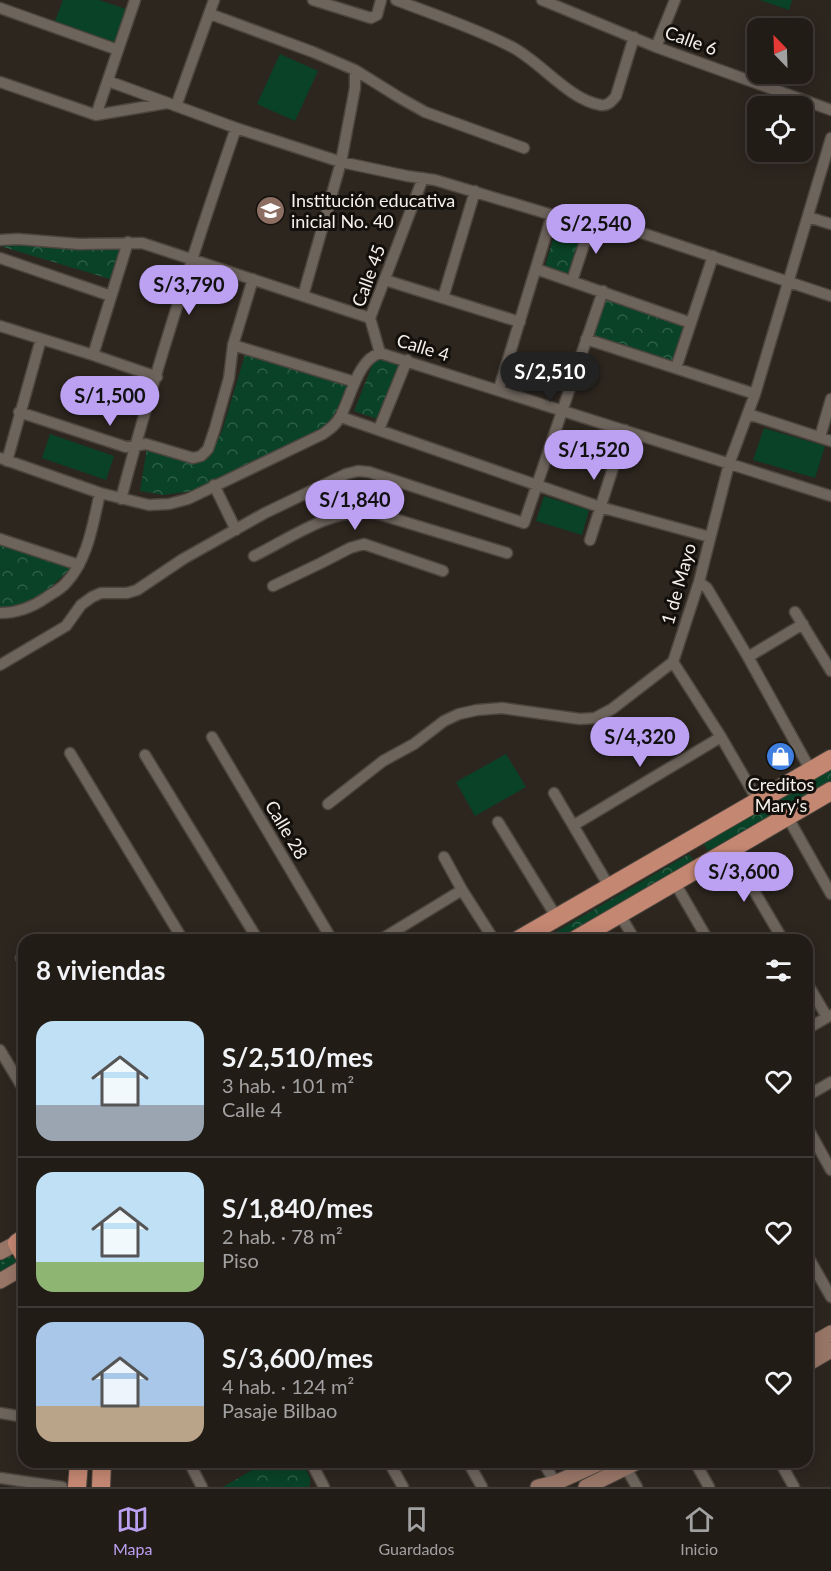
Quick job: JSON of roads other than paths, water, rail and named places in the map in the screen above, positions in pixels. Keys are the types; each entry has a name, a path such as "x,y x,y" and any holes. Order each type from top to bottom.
{"main road":[{"path":"529,934 831,759"},
{"path":"586,934 831,791"},
{"path":"692,839 707,864"},
{"path":"77,1487 79,1468"},
{"path":"101,1487 102,1468"}],"street":[{"path":"96,115 135,0"},
{"path":"171,104 214,0"},
{"path":"313,0 371,18 377,15 381,0"},
{"path":"396,0 514,48 577,95 602,105 611,103 616,96 634,37"},
{"path":"656,47 675,0"},
{"name":"Calle 6","path":"546,1 656,47 831,110"},
{"path":"0,8 118,50"},
{"path":"210,14 313,52 355,70 425,111 524,148"},
{"path":"303,296 341,162 355,88 355,70"},
{"path":"108,81 236,128 341,162 475,191 552,215 606,221 831,296"},
{"path":"0,82 96,115 171,104"},
{"path":"121,499 192,259 236,128"},
{"name":"1 de Mayo","path":"673,662 699,582 729,464 748,414 831,138"},
{"name":"Calle 45","path":"380,353 370,318 423,178"},
{"path":"443,298 475,191"},
{"path":"499,389 552,215"},
{"path":"808,217 831,224"},
{"path":"572,281 592,220"},
{"path":"0,240 18,239 79,244 142,243 370,318"},
{"path":"93,355 128,242"},
{"path":"676,368 713,256"},
{"path":"0,258 111,296"},
{"path":"536,269 691,323"},
{"path":"19,412 126,447 146,444 193,458 201,456 208,449 218,418 229,378 233,345 253,279"},
{"path":"385,280 520,322"},
{"path":"1,663 66,626 81,606 92,597 101,593 127,594 137,590 183,559 265,513 346,474 358,471 369,472 524,523 603,291"},
{"path":"0,326 157,377"},
{"path":"41,339 3,459 100,493 149,505 169,504 188,499 323,434 341,417 355,382 367,362 373,355 380,353"},
{"path":"586,339 754,394"},
{"path":"233,345 355,382"},
{"name":"Calle 4","path":"380,353 831,496"},
{"path":"379,429 407,360"},
{"path":"819,437 831,399"},
{"path":"748,414 831,441"},
{"path":"341,417 600,507 710,537"},
{"path":"590,540 625,430"},
{"path":"214,485 236,530"},
{"path":"0,613 22,610 37,604 66,584 79,566 88,543 100,493"},
{"path":"254,556 327,520 362,511 507,554"},
{"path":"0,539 79,566"},
{"path":"273,586 350,548 364,544 443,571"},
{"path":"699,582 707,588 748,657 811,771"},
{"path":"795,612 831,670"},
{"path":"748,657 803,624"},
{"path":"328,804 383,761 414,744 444,721 459,714 502,708 580,719 595,718 612,709 673,662 721,737 758,801"},
{"name":"Calle 28","path":"213,737 328,934"},
{"path":"574,825 721,737"},
{"path":"69,753 179,934"},
{"path":"145,754 254,934"},
{"path":"554,793 610,888"},
{"path":"787,816 831,894"},
{"path":"498,822 557,918"},
{"path":"730,850 779,934"},
{"path":"444,857 490,934"},
{"path":"675,883 705,934"},
{"path":"390,934 462,890"},
{"path":"620,915 631,934"},
{"path":"813,991 829,1016 813,1025"},
{"path":"0,1050 18,1080"},
{"path":"813,1092 831,1082"},
{"path":"813,1150 831,1170"},
{"path":"0,1252 18,1246"},
{"path":"813,1266 831,1297"},
{"path":"0,1281 18,1270"},
{"path":"813,1344 831,1333"},
{"path":"813,1360 831,1350"},
{"path":"0,1413 18,1416"},
{"path":"192,1468 202,1487"},
{"path":"314,1468 324,1487"},
{"path":"392,1468 403,1487"},
{"path":"471,1468 482,1487"},
{"path":"546,1468 556,1485"},
{"path":"538,1487 556,1485 590,1468"},
{"path":"586,1487 626,1468"},
{"path":"633,1468 637,1487"},
{"path":"698,1468 709,1487"},
{"path":"784,1468 795,1487"},
{"path":"0,1478 62,1487"}],"place":[{"name":"Institución educativa inicial No. 40","path":"270,211"},
{"name":"Creditos Mary's","path":"781,756"}]}
